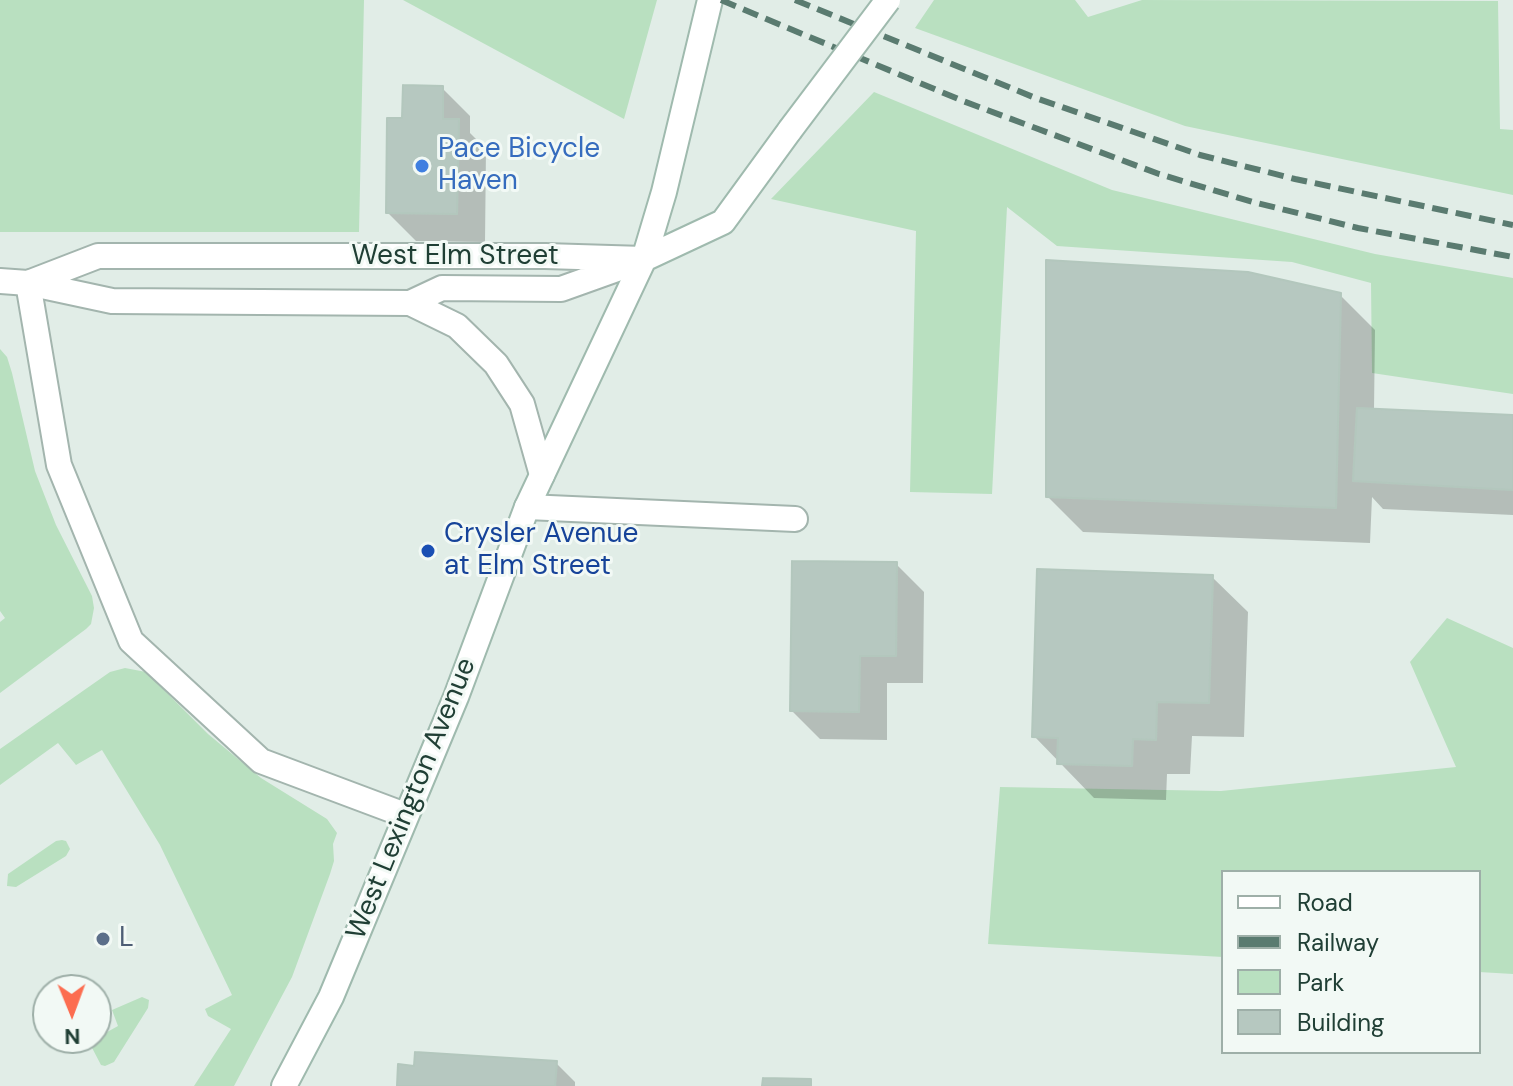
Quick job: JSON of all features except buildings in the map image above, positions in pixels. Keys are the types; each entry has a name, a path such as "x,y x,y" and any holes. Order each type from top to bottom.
{"street":[{"name":"West Lexington Avenue","path":"284,1086 331,997 456,697 527,507 644,259 664,192 710,0"},
{"path":"644,259 723,222 888,0"},
{"name":"West Elm Street","path":"28,283 98,256 644,259"},
{"name":"West Elm Street","path":"0,281 28,283 112,301 410,303 442,288 561,289 644,259"},
{"path":"28,283 59,465 131,641 261,761 405,815"},
{"name":"West Elm Street","path":"410,303 457,326 496,364 522,404 542,475"},
{"path":"527,507 795,519"}],"green space":[{"path":"0,0 364,0 359,232 0,232"},
{"path":"403,0 657,0 624,119"},
{"path":"934,0 1075,0 1088,17 1142,0 1498,1 1500,129 1513,130 1513,195 1185,126 915,28"},
{"path":"874,92 1112,190 1375,254 1513,278 1513,394 1372,373 1371,283 1292,262 1057,246 1007,207 992,494 910,492 916,231 771,199"},
{"path":"0,349 7,357 12,373 35,471 56,525 92,596 94,608 91,624 86,629 0,693 0,622 5,618 0,611"},
{"path":"1447,618 1513,648 1513,974 1481,972 1481,870 1221,870 1221,957 988,944 1000,787 1221,791 1456,767 1410,662"},
{"path":"125,668 146,672 208,734 261,778 327,819 337,833 330,874 292,977 234,1086 194,1086 231,1029 208,1016 205,1009 232,995 160,845 102,750 76,765 58,743 0,785 0,749 110,672"},
{"path":"62,840 70,849 66,856 16,887 7,886 8,874"},
{"path":"142,997 149,1000 148,1008 114,1062 105,1066 101,1065 95,1054 112,1054 112,1029 118,1026 112,1010"}],"railway":[{"path":"721,0 963,101 1159,174 1253,202 1358,228 1513,257"},
{"path":"795,0 1033,97 1200,155 1295,179 1513,225"}],"place":[{"name":"Pace Bicycle Haven","path":"422,166"},
{"name":"Crysler Avenue at Elm Street","path":"428,551"},
{"name":"L","path":"103,939"}]}
